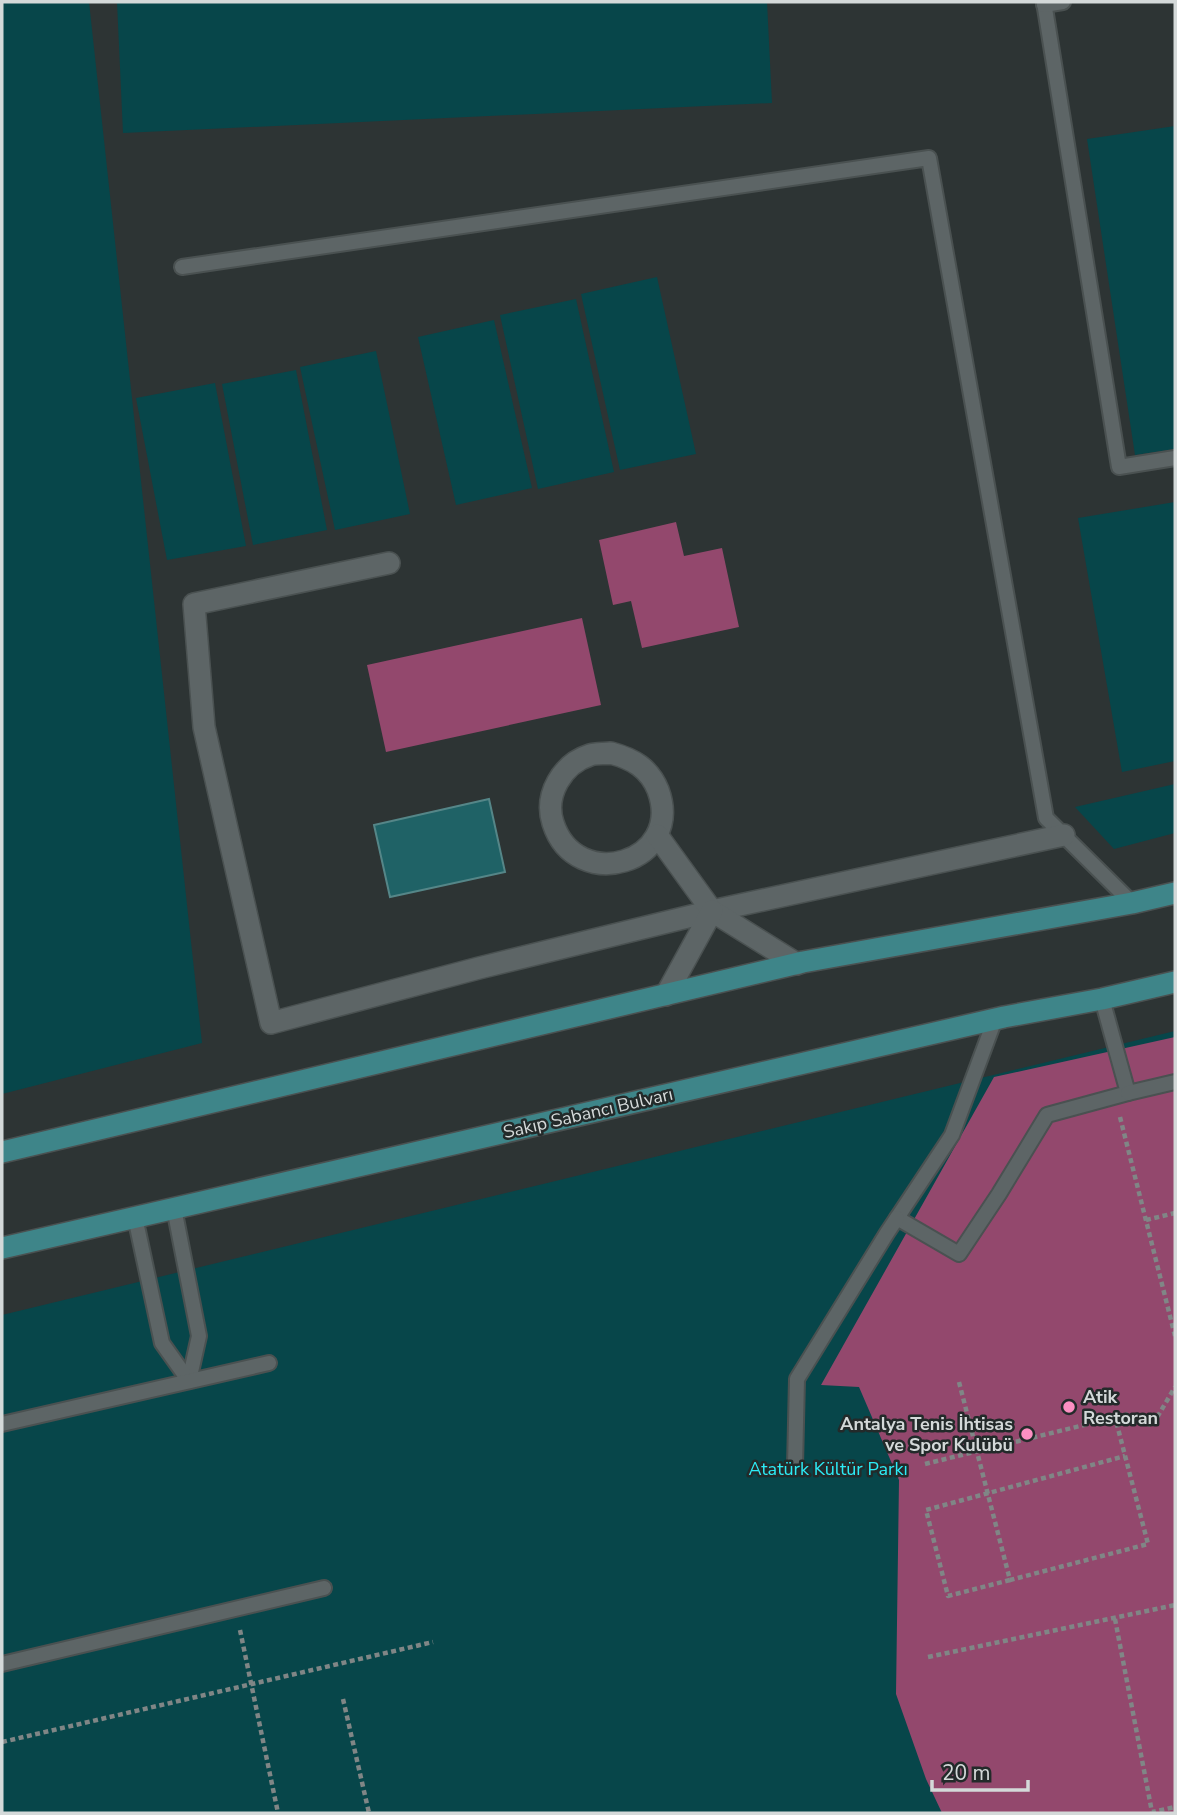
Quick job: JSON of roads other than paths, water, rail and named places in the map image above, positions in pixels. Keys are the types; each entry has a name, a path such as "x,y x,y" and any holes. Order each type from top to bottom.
{"main road":[{"path":"2,1152 797,964 1175,893"},
{"name":"Sakıp Sabancı Bulvarı","path":"2,1248 995,1019 1175,982"}],"street":[{"path":"389,563 194,604 204,727 271,1023 479,968 712,911 1064,835"},
{"path":"611,753 628,757 645,768 661,799 663,824 657,835 640,855 630,859 608,864 588,862 568,850 557,835 550,803 555,784 565,771 591,755 611,753"},
{"path":"657,835 712,911 797,964"},
{"path":"666,995 712,911"}],"lane":[{"path":"1063,2 1044,3 1119,467 1175,458"},
{"path":"182,267 929,158 1046,818 1132,903"},
{"path":"1102,999 1121,1094"},
{"path":"795,1466 797,1379 887,1233 952,1135 995,1019"},
{"path":"898,1218 959,1254 1047,1115 1175,1082"},
{"path":"174,1208 199,1336 189,1381"},
{"path":"135,1217 162,1343 189,1381"},
{"path":"2,1424 269,1363"},
{"path":"2,1664 324,1588"}],"place":[{"name":"Atik Restoran","path":"1069,1407"},
{"name":"Antalya Tenis İhtisas ve Spor Kulübü","path":"1027,1434"}],"park label":[{"name":"Atatürk Kültür Parkı","path":"828,1469"}]}
